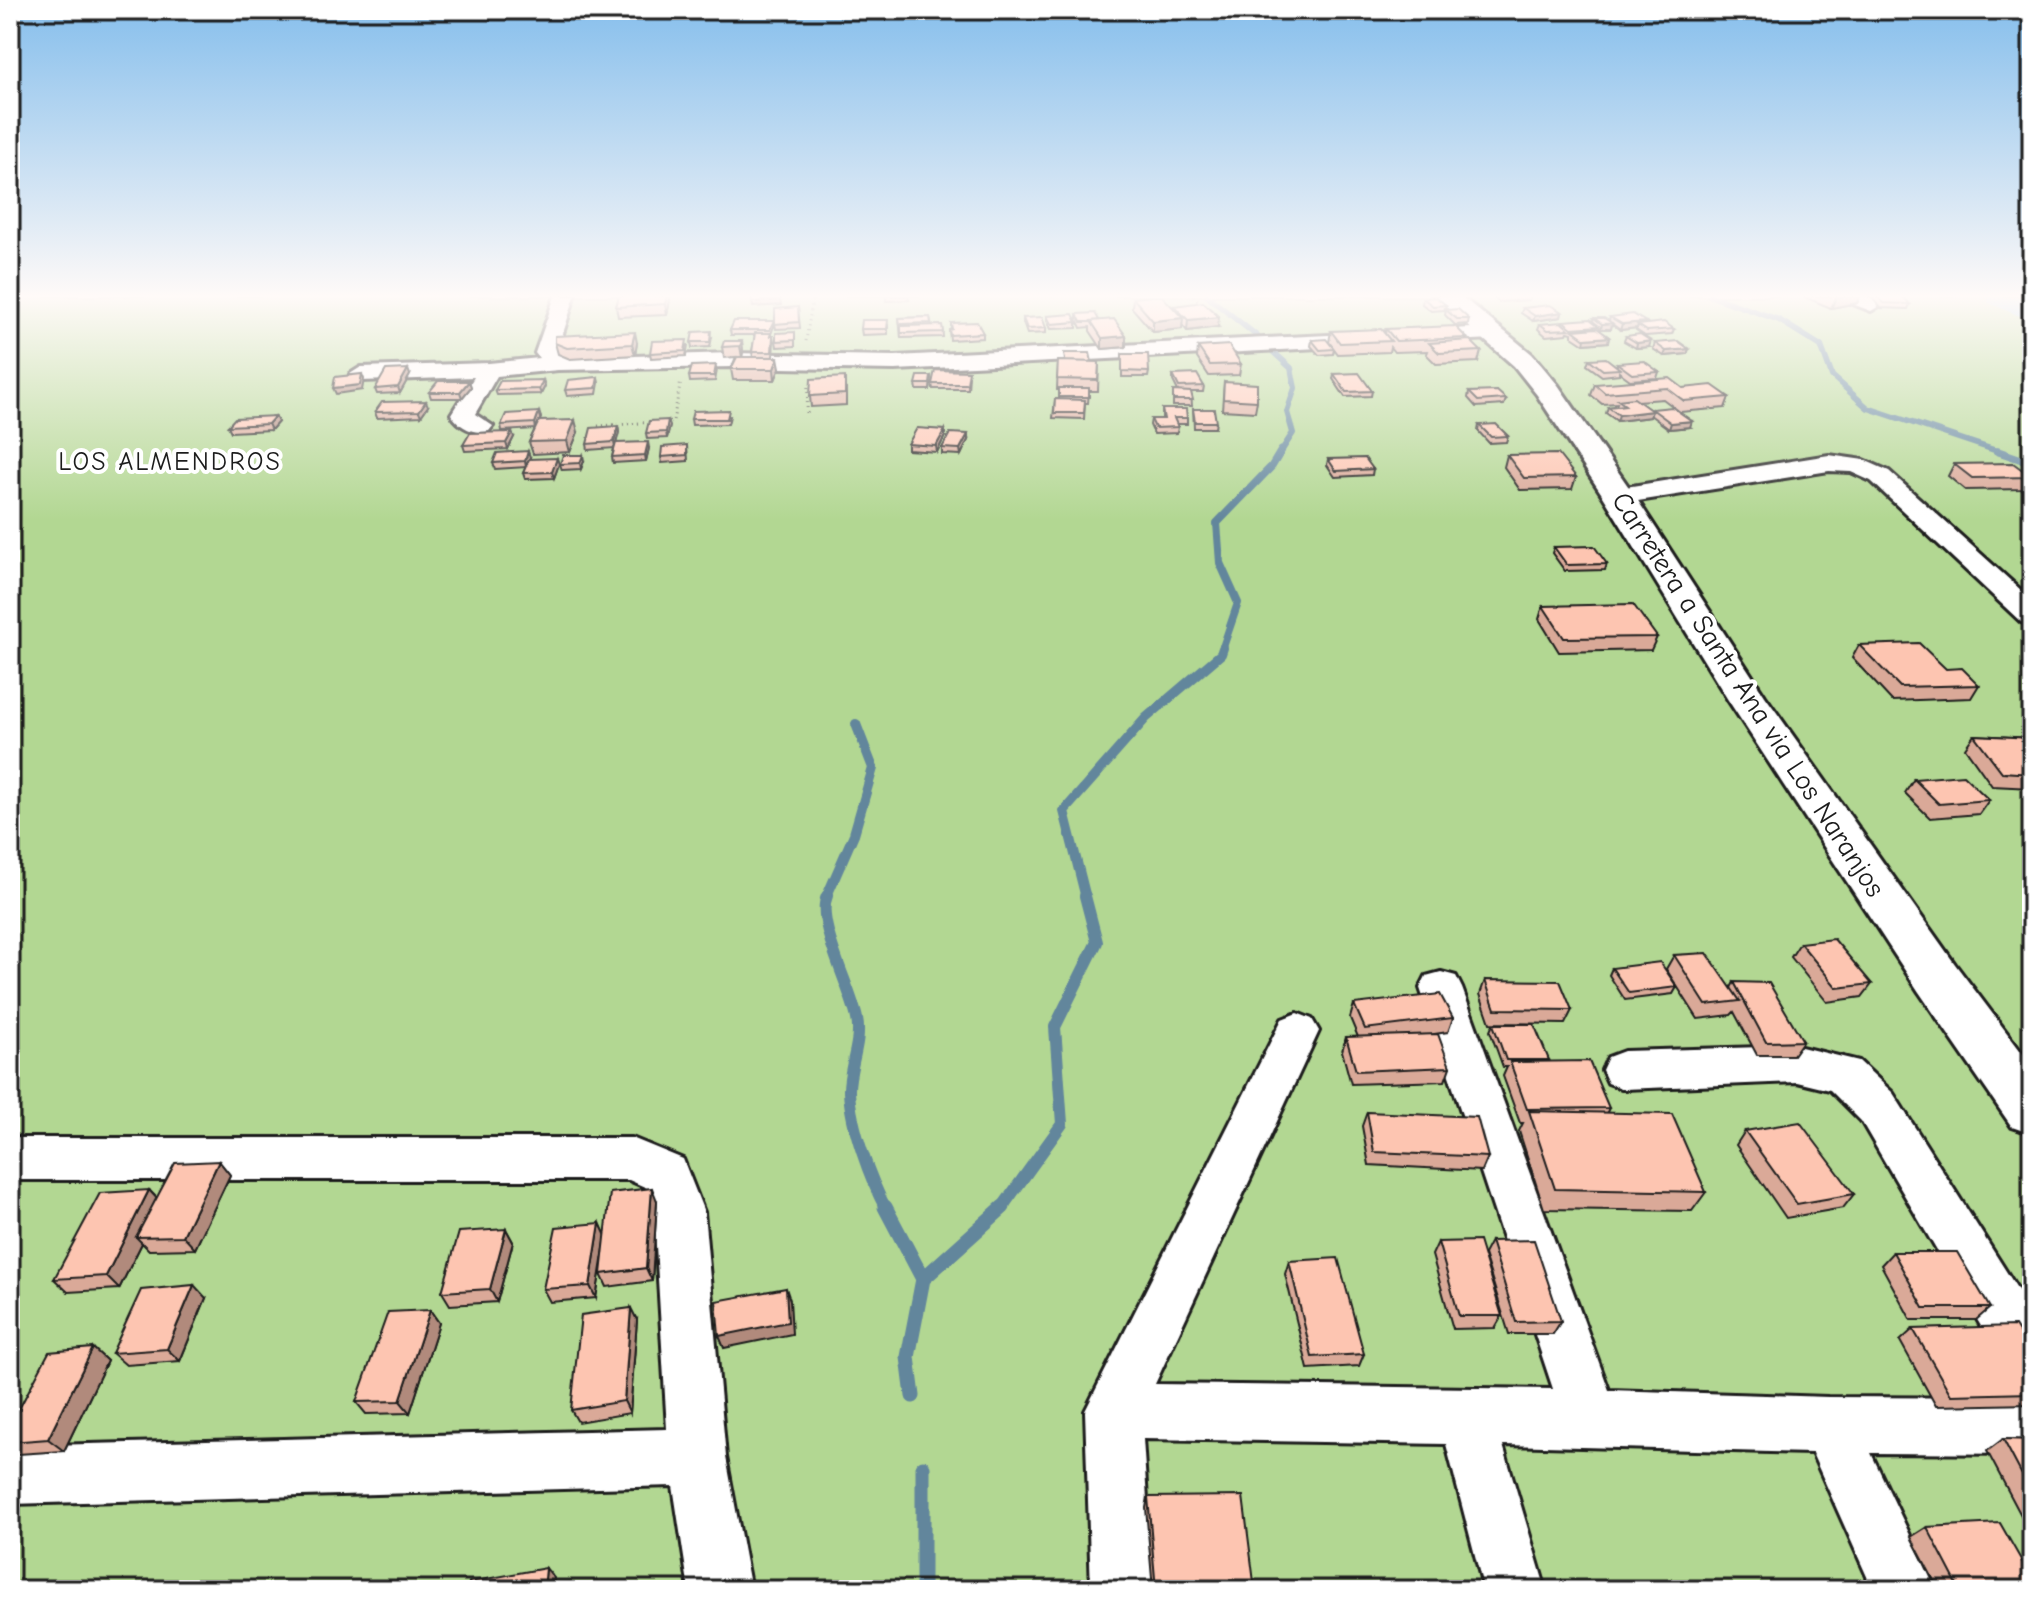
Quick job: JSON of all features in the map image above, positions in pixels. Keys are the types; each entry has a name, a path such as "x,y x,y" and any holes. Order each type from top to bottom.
{"main road":[{"name":"Carretera a Santa Ana via Los Naranjos","path":"1532,371 1619,496 1748,700 1937,978 2032,1110"}],"street":[{"path":"361,374 468,371"},
{"path":"481,426 463,414 489,371"},
{"path":"1619,496 1829,463 1866,468 1880,476 2032,616"},
{"path":"1441,988 1591,1418"},
{"path":"1122,1590 1113,1411 1297,1031"},
{"path":"1624,1070 1797,1064 1843,1074 1877,1107 2032,1362"},
{"path":"10,1159 632,1159 666,1174 679,1212 697,1457 720,1590"},
{"path":"1113,1411 2032,1426"},
{"path":"1467,1418 1515,1590"},
{"path":"1828,1425 1905,1590"},
{"path":"10,1475 697,1457"}],"path":[{"path":"598,426 673,421 682,371"}],"green space":[{"path":"10,371 2032,371 2032,1590 10,1590"}],"building":[{"path":"386,371 407,371 398,387 375,389"},
{"path":"691,371 715,371 714,376 689,376"},
{"path":"935,371 969,371 967,384 932,384"},
{"path":"1057,371 1099,371 1098,380 1057,379"},
{"path":"1627,371 1659,372 1632,374"},
{"path":"1359,373 1372,391 1346,392 1334,374"},
{"path":"362,374 360,385 333,388 335,377"},
{"path":"1197,374 1204,386 1179,387 1173,375"},
{"path":"918,376 931,376 930,384 916,384"},
{"path":"598,377 596,388 565,390 568,380"},
{"path":"845,377 845,394 810,396 811,379"},
{"path":"1670,378 1683,388 1712,385 1729,397 1684,401 1667,388 1605,393 1595,384"},
{"path":"543,380 539,389 495,390 500,381"},
{"path":"438,381 469,381 460,392 429,392"},
{"path":"1224,382 1257,384 1257,401 1223,399"},
{"path":"1059,388 1089,388 1089,397 1059,397"},
{"path":"1173,391 1191,392 1193,400 1173,400"},
{"path":"1497,391 1506,399 1478,401 1469,392"},
{"path":"1634,398 1652,411 1619,415 1608,407 1625,405 1618,400"},
{"path":"1055,399 1085,400 1084,413 1054,413"},
{"path":"426,401 419,411 375,412 382,402"},
{"path":"1672,407 1692,421 1671,423 1652,409"},
{"path":"1162,409 1186,409 1187,418 1174,418 1178,427 1155,428 1151,419 1164,419"},
{"path":"1193,409 1214,409 1216,422 1195,422"},
{"path":"729,410 727,419 691,419 693,411"},
{"path":"539,412 535,423 501,425 506,414"},
{"path":"275,416 268,424 228,426 235,418"},
{"path":"575,420 567,441 529,442 539,421"},
{"path":"668,420 666,432 646,433 649,421"},
{"path":"1496,424 1508,436 1491,437 1479,425"},
{"path":"618,426 614,442 587,444 591,428"},
{"path":"917,428 945,430 936,446 908,444"},
{"path":"512,432 506,443 463,445 470,433"},
{"path":"950,433 968,434 960,449 942,448"},
{"path":"648,442 645,455 612,457 616,443"},
{"path":"687,445 687,455 661,457 662,447"},
{"path":"528,451 525,461 493,463 497,453"},
{"path":"1558,454 1576,477 1524,478 1507,455"},
{"path":"563,455 583,455 580,463 560,464"},
{"path":"557,458 552,472 523,473 529,459"},
{"path":"1365,458 1373,469 1336,471 1328,459"},
{"path":"2013,463 2032,477 1972,478 1954,464"},
{"path":"1594,546 1607,564 1567,565 1554,547"},
{"path":"1633,604 1657,637 1564,638 1543,606"},
{"path":"1919,643 1946,669 1962,668 1979,685 1900,687 1859,645"},
{"path":"1974,735 2032,738 2032,774 2002,772"},
{"path":"1963,775 1989,800 1939,804 1914,779"},
{"path":"1834,939 1872,984 1837,988 1800,943"},
{"path":"1707,953 1740,1001 1706,1005 1674,955"},
{"path":"1660,962 1677,987 1629,993 1612,968"},
{"path":"1485,980 1560,981 1572,1010 1495,1009"},
{"path":"1734,982 1769,983 1803,1041 1766,1042"},
{"path":"1440,994 1453,1018 1365,1029 1354,1004"},
{"path":"1493,1024 1534,1024 1549,1060 1506,1060"},
{"path":"1438,1034 1450,1067 1356,1071 1346,1037"},
{"path":"1589,1061 1609,1108 1527,1109 1510,1062"},
{"path":"1529,1111 1672,1114 1706,1192 1555,1189"},
{"path":"1367,1112 1477,1117 1488,1157 1374,1152"},
{"path":"1800,1122 1854,1194 1797,1204 1745,1131"},
{"path":"219,1161 183,1236 136,1237 175,1163"},
{"path":"652,1188 646,1268 601,1274 610,1193"},
{"path":"149,1190 106,1276 54,1279 100,1193"},
{"path":"600,1223 590,1286 543,1289 556,1227"},
{"path":"506,1229 490,1289 442,1292 459,1232"},
{"path":"1534,1240 1561,1321 1516,1322 1491,1241"},
{"path":"1479,1241 1502,1316 1459,1316 1438,1242"},
{"path":"1893,1252 1957,1252 1990,1308 1924,1308"},
{"path":"1338,1258 1364,1354 1312,1357 1289,1261"},
{"path":"194,1285 167,1349 112,1353 141,1290"},
{"path":"786,1288 788,1322 719,1336 716,1301"},
{"path":"631,1308 624,1401 571,1410 581,1315"},
{"path":"430,1310 400,1401 356,1402 388,1312"},
{"path":"2015,1326 2032,1353 2032,1393 1951,1395 1913,1329"},
{"path":"93,1348 48,1439 10,1442 10,1426 49,1352"},
{"path":"2003,1439 2032,1440 2032,1494"},
{"path":"1243,1496 1255,1590 1156,1590 1148,1497"},
{"path":"2000,1523 2032,1579 2032,1590 1960,1590 1927,1527"},
{"path":"546,1568 544,1590 468,1590 469,1582"}],"waterway":[{"path":"1280,453 1293,433 1287,412 1295,388 1292,371"},
{"path":"1830,371 1832,376 1868,408 1997,451"},
{"path":"1222,650 1238,603 1220,563 1217,523 1272,466 1281,451"},
{"path":"1997,451 2003,453"},
{"path":"1997,451 2032,463"},
{"path":"1086,898 1064,811 1146,718 1221,654 1223,648"},
{"path":"826,898 854,834 873,768 856,724"},
{"path":"827,896 825,908 830,939 857,1019 849,1083 853,1121 862,1152 886,1208"},
{"path":"1001,1208 1062,1124 1055,1027 1097,942 1085,896"},
{"path":"886,1208 923,1279"},
{"path":"923,1279 1001,1208"},
{"path":"913,1396 908,1357 923,1279"},
{"path":"923,1467 923,1590"}],"district":[{"name":"LOS ALMENDROS","path":"170,461"}]}
